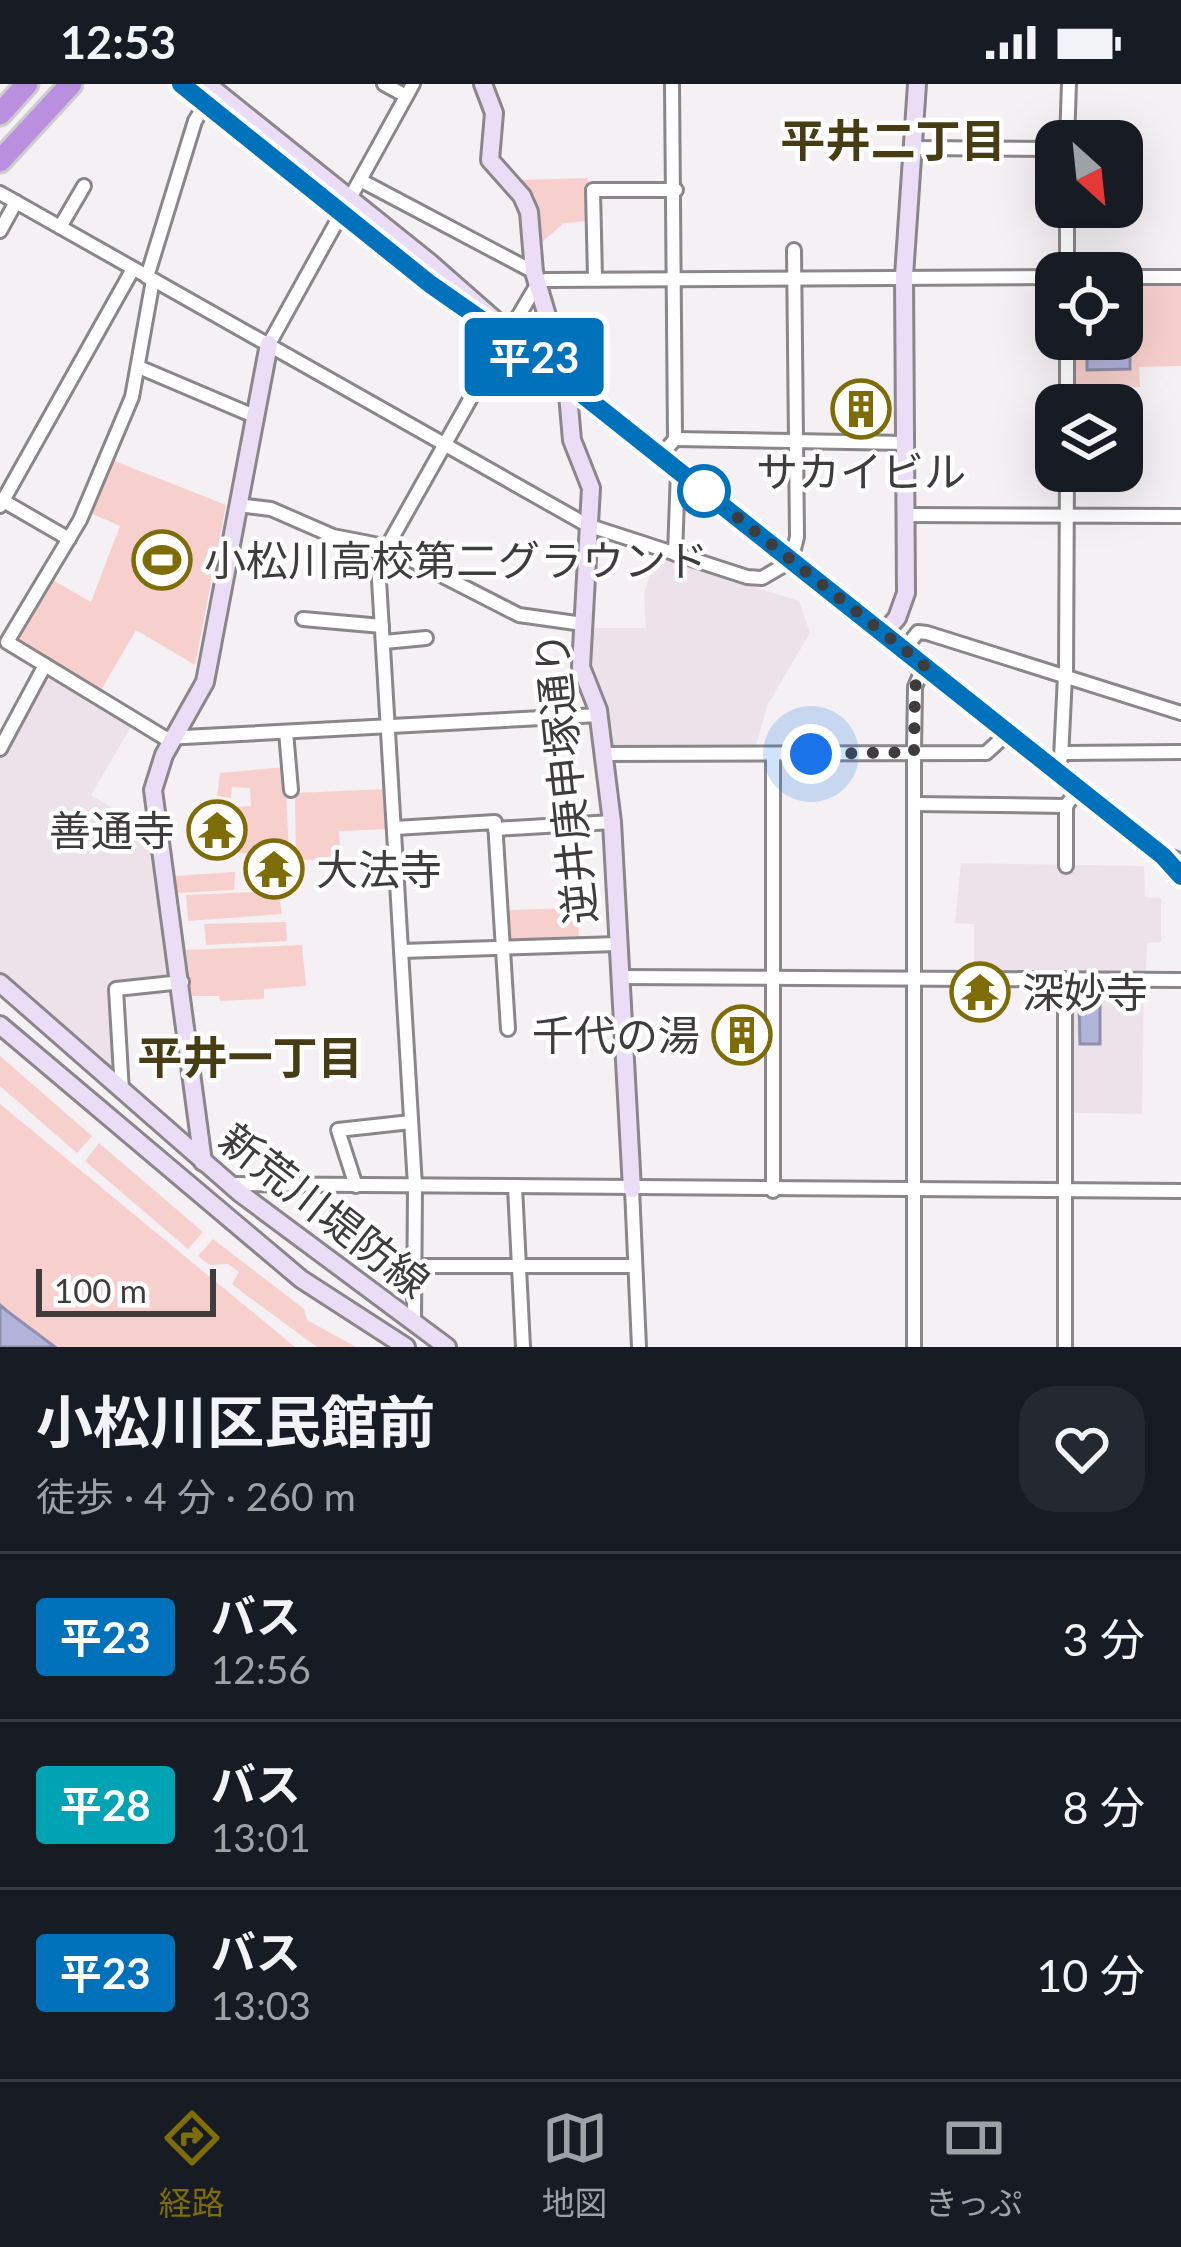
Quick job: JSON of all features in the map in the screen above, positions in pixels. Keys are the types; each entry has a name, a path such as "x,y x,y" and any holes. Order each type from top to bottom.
{"highway":[{"path":"0,114 27,84"},
{"path":"0,161 71,84"}],"main road":[{"path":"181,84 346,206"},
{"path":"207,84 346,206 507,336 1172,859 1181,876"},
{"name":"逆井庚申塚通り","path":"483,84 494,113 490,160 526,204 536,278 568,383 572,440 591,488 581,667 598,715 611,821 632,1190"},
{"path":"883,634 904,601 904,276 917,84"},
{"path":"203,1162 183,982 153,790 173,738 205,682 269,344"},
{"name":"新荒川堤防線","path":"0,983 230,1184 447,1347"},
{"name":"新荒川堤防線","path":"0,1025 285,1266 406,1347"}],"street":[{"path":"269,344 410,90 384,84"},
{"path":"660,457 675,439 672,84"},
{"path":"1068,120 1069,84"},
{"path":"206,104 195,121 150,279 141,368 69,539 7,642 173,738 598,715"},
{"path":"911,148 1035,149"},
{"path":"360,180 536,278 1035,277"},
{"path":"60,227 84,186"},
{"path":"595,278 593,190 676,190"},
{"path":"0,193 587,525 747,577 762,578 791,560 797,537 794,250"},
{"path":"0,231 16,202"},
{"path":"69,539 1,502 133,269"},
{"path":"1143,277 1181,277"},
{"path":"414,1324 416,1186 378,563 536,278"},
{"path":"141,368 254,416"},
{"path":"675,439 906,443"},
{"path":"676,554 678,471"},
{"path":"1053,768 1065,753 1067,492"},
{"path":"238,505 271,509 333,536 387,547 519,615 583,624"},
{"path":"906,515 1181,515"},
{"path":"303,619 382,626"},
{"path":"904,650 918,632 927,633 1181,712"},
{"path":"383,642 426,638"},
{"path":"0,748 45,665"},
{"path":"914,1347 914,752 915,687 924,665"},
{"path":"286,732 291,790"},
{"path":"603,754 986,753 1008,733"},
{"path":"1065,753 1181,752"},
{"path":"773,754 773,1191"},
{"path":"1066,866 1066,806 1078,789"},
{"path":"914,804 1066,806"},
{"path":"495,829 611,821"},
{"path":"395,828 495,822 508,1029"},
{"path":"402,951 617,944"},
{"path":"619,977 1181,980"},
{"path":"1064,980 1065,1347"},
{"path":"122,1092 116,988 183,982"},
{"path":"356,1186 338,1130 411,1122"},
{"path":"230,1184 1181,1192"},
{"path":"515,1187 523,1347"},
{"name":"逆井庚申塚通り","path":"632,1190 639,1347"},
{"path":"415,1266 634,1266"}],"shaded area":[{"path":"588,178 590,221 564,223 541,243 535,196 522,180"},
{"path":"1143,282 1181,282 1181,366 1139,367 1140,384 1073,384 1074,360 1143,360"},
{"name":"小松川高校第二グラウンド","path":"107,458 226,505 195,665 136,630 100,692 17,637 49,578 91,602 120,526 88,512"},
{"path":"656,557 799,601 810,633 768,704 755,749 611,749 607,709 590,666 593,628 646,628 644,593"},
{"path":"47,673 132,725 91,795 151,832 176,976 112,984 114,1079 0,974 0,756"},
{"path":"285,767 289,855 239,853 238,807 251,806 250,788 232,787 231,798 217,796 220,773"},
{"path":"388,789 391,829 339,831 341,862 296,859 295,793"},
{"path":"961,863 1144,866 1145,897 1161,898 1161,942 1147,943 1146,973 1128,974 1144,983 1142,1114 1072,1113 1070,984 974,973 974,924 955,923"},
{"path":"235,872 234,890 177,893 174,876"},
{"path":"278,891 282,914 188,921 186,895"},
{"path":"578,908 579,942 506,945 505,910"},
{"path":"286,922 287,941 206,945 204,924"},
{"path":"302,945 306,986 264,989 264,999 220,1001 219,996 192,996 186,950"},
{"path":"0,1056 92,1136 77,1153 0,1086"},
{"path":"0,1104 295,1347 55,1347 7,1311 0,1305"},
{"path":"99,1143 203,1232 188,1249 85,1161"},
{"path":"213,1239 304,1309 307,1320 356,1347 317,1347 242,1292 232,1284 239,1272 228,1264 210,1265 198,1256"}],"water":[{"path":"1087,360 1130,360 1130,369 1087,370"},
{"path":"1079,999 1100,999 1100,1044 1080,1044"},
{"path":"0,1305 7,1311 55,1347 0,1347"}],"bus line":[{"name":"平23","path":"181,84 430,284 539,360 1163,856 1181,876"}],"place":[{"name":"サカイビル","path":"861,409"},
{"name":"小松川高校第二グラウンド","path":"162,560"},
{"name":"善通寺","path":"217,830"},
{"name":"大法寺","path":"274,869"},
{"name":"深妙寺","path":"980,992"},
{"name":"千代の湯","path":"742,1035"}],"district":[{"name":"平井二丁目","path":"893,140"},
{"name":"平井一丁目","path":"250,1057"}],"route":[{"path":"704,491 924,665 915,687 914,752 811,754"}]}
